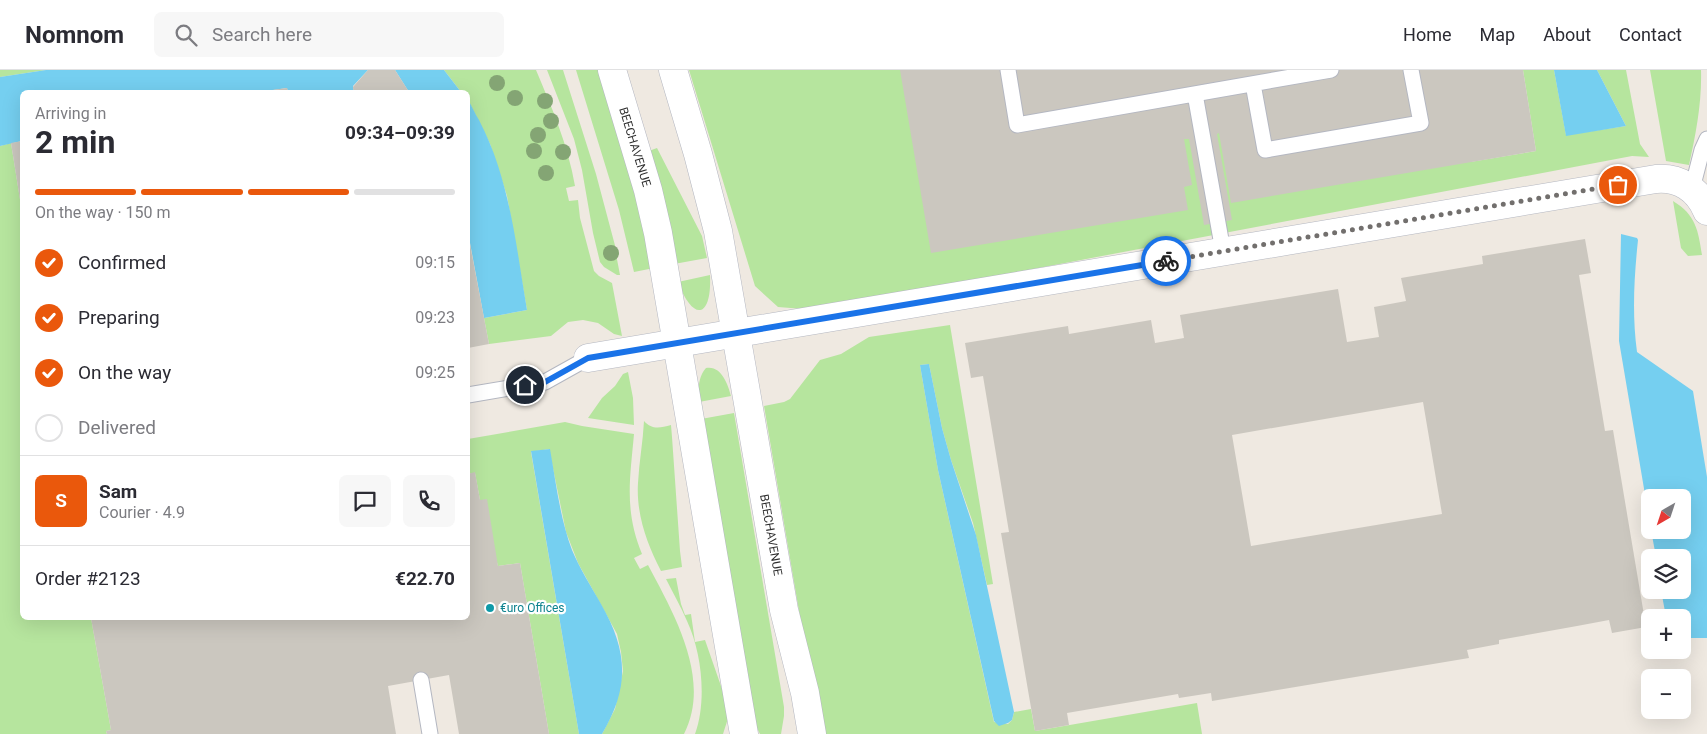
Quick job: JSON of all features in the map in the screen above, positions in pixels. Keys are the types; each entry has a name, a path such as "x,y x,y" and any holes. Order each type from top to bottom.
{"street":[{"name":"BEECHAVENUE","path":"612,70 653,211 678,343 744,734"},
{"name":"BEECHAVENUE","path":"673,70 713,210 726,269 784,610 805,693 812,734"},
{"path":"588,358 1656,179 1670,178 1677,180 1699,200"}],"lane":[{"path":"1008,70 1017,125 1253,84 1281,74 1331,70"},
{"path":"1253,84 1265,150 1421,123 1412,70"},
{"path":"1195,94 1223,251"},
{"path":"1699,200 1702,150 1707,139"},
{"path":"470,395 545,382 588,358"},
{"path":"421,680 430,734"}],"green space":[{"path":"0,70 46,70 0,77"},
{"path":"444,70 536,70 559,127 572,171 575,186 566,188 569,201 578,200 580,218 594,271 612,283 622,336 614,334 598,323 583,320 568,322 551,336 489,344 484,318 527,310 507,196 490,144 470,104 470,90 459,90"},
{"path":"547,70 563,70 596,174 617,253 620,275 604,267 600,262 574,139"},
{"path":"576,70 600,70 640,201 654,268 634,272 619,210"},
{"path":"689,70 1454,70 1470,162 1536,151 1523,70 1554,70 1566,135 1626,126 1597,70 1626,70 1640,144 1649,157 1632,156 816,310 778,307 755,286"},
{"path":"1650,70 1701,70 1698,118 1689,165 1666,161"},
{"path":"11,143 20,199 20,620 91,620 111,730 106,731 107,734 0,734 0,146"},
{"path":"657,148 702,236 707,258 674,264 646,152"},
{"path":"1673,201 1687,212 1695,224 1702,255 1688,256 1681,248"},
{"path":"710,275 710,290 705,307 700,310 695,309 684,295 678,282"},
{"path":"950,325 993,584 987,585 973,523 942,428 929,364 920,365 938,470 994,722 1008,724 1012,720 1014,712 1031,709 1035,731 1197,703 1202,734 820,734 764,406 790,399 820,360 841,354 869,337"},
{"path":"706,368 716,369 720,372 726,381 731,396 699,402 700,380"},
{"path":"628,372 633,398 634,425 588,418 602,398 615,386 623,374"},
{"path":"734,413 784,707 781,734 760,734 754,722 701,419"},
{"path":"644,421 656,428 671,425 682,567 661,571 647,539 639,506 638,483"},
{"path":"565,422 634,434 630,480 631,509 636,538 642,554 634,558 640,569 648,565 669,604 686,647 692,669 694,691 692,713 684,734 602,734 615,709 623,671 621,652 617,634 578,563 566,532 549,449 531,452 579,734 549,734 520,563 498,566 480,500 475,473 470,474 470,439"},
{"path":"676,578 685,615 691,614 695,642 705,640 730,712 723,734 695,734 701,707 701,677 692,634 666,579"}],"water":[{"path":"46,70 368,70 353,86 354,90 288,90 287,88 273,90 20,90 20,141 0,146 0,77"},
{"path":"395,70 444,70 459,90 408,90"},
{"path":"1554,70 1597,70 1626,126 1566,136"},
{"path":"470,104 490,142 505,189 511,213 527,310 484,318 470,243"},
{"path":"1621,234 1637,238 1638,240 1634,296 1637,352 1693,391 1707,477 1707,638 1691,638 1691,609 1665,609 1663,599 1691,599 1691,549 1655,549 1653,539 1691,539 1691,489 1644,489 1619,341"},
{"path":"929,364 942,428 976,535 1014,712 1012,720 999,726 994,721 938,470 920,365"},
{"path":"550,449 561,513 572,550 610,621 621,653 621,685 611,717 602,734 579,734 531,451"}],"building":[{"path":"368,70 395,70 408,90 354,90 353,87"},
{"path":"900,70 1523,70 1536,151 1231,203 1219,133 1217,134 1232,220 1204,225 1189,139 1184,139 1192,185 1184,187 1188,210 931,253"},
{"path":"20,141 20,200 11,143"},
{"path":"1585,239 1591,273 1579,275 1605,431 1613,430 1643,609 1641,609 1641,628 1612,633 1609,620 1499,640 1499,644 1467,650 1469,658 1212,701 1211,693 1179,698 1178,694 1067,713 1069,725 1035,731 1001,533 1009,532 983,376 971,378 965,343 1068,326 1069,334 1151,320 1155,343 1184,338 1180,315 1338,289 1347,342 1379,337 1374,307 1406,301 1401,278 1483,264 1482,256","holes":["1423,402 1442,514 1251,546 1232,435"]},
{"path":"470,244 489,344 470,348"},
{"path":"475,472 480,500 487,499 498,566 520,563 549,734 459,734 449,675 388,686 396,734 107,734 106,731 111,730 91,620 470,620 470,473"}],"way so far":[{"path":"1166,261 1618,185"}],"place":[{"name":"€uro Offices","path":"490,608"}],"route":[{"path":"525,385 545,382 588,358 1166,261"}]}
